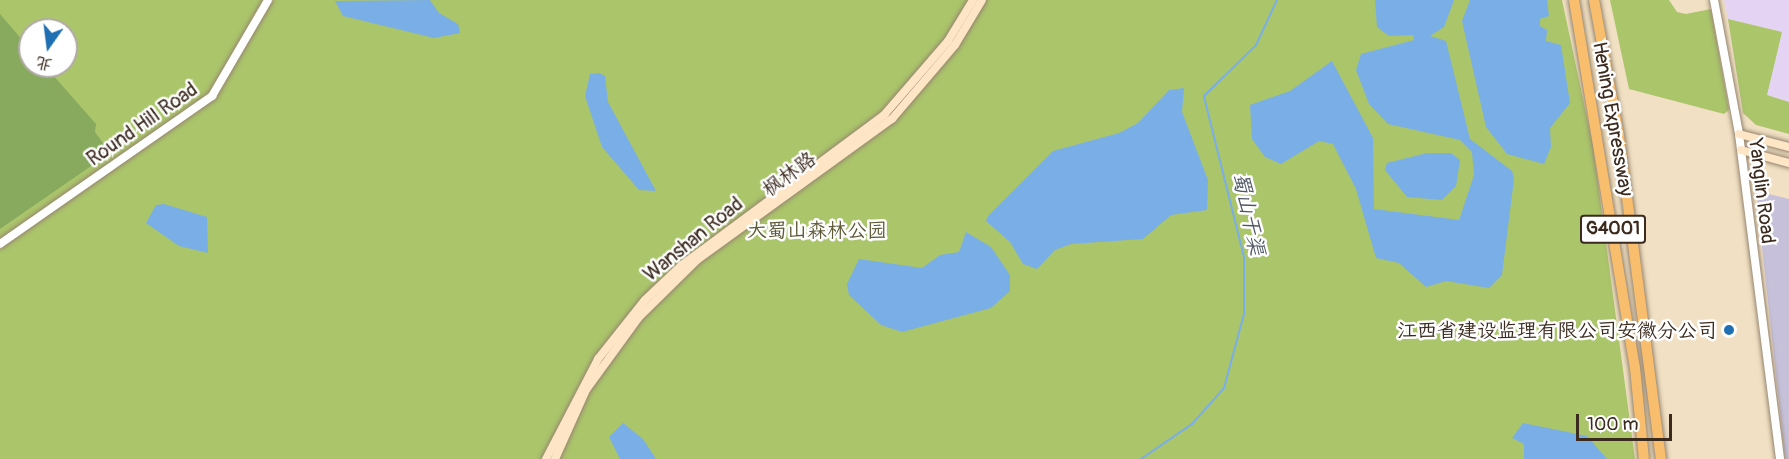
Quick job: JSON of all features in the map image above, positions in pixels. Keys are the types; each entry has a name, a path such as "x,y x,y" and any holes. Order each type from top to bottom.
{"highway":[{"name":"Hening Expressway","path":"1574,0 1635,368 1644,459"},
{"name":"Hening Expressway","path":"1594,0 1626,181 1661,459"}],"main road":[{"name":"Wanshan Road","path":"546,459 598,359 645,300 682,265 890,110 948,41 973,0"},
{"name":"枫林路","path":"555,459 586,390 639,317 697,260 892,119 955,45 982,0"},
{"path":"1739,134 1789,147"},
{"path":"1741,150 1789,163"}],"street":[{"name":"Round Hill Road","path":"0,244 212,96 268,0"},
{"name":"Yanglin Road","path":"1714,0 1739,134 1780,459"}],"shaded area":[{"path":"1724,0 1789,0 1789,102 1766,95 1782,32 1728,19"},
{"path":"1756,191 1789,199 1789,459 1785,459"}],"green space":[{"name":"大蜀山森林公园","path":"0,0 1562,0 1593,146 1635,459 0,459"},
{"path":"1610,0 1669,0 1677,12 1686,14 1711,9 1729,110 1724,114 1629,89"},
{"path":"0,14 18,35 18,78 56,78 96,124 95,132 110,153 0,229"},
{"path":"1728,19 1782,32 1767,95 1789,102 1789,134 1756,125 1743,113"}],"water":[{"path":"430,0 439,13 458,24 460,33 434,38 343,16 335,1"},
{"path":"1375,0 1454,0 1444,27 1430,36 1446,41 1470,139 1512,171 1514,179 1502,275 1489,288 1446,281 1426,287 1399,263 1376,258 1356,189 1333,144 1319,141 1281,164 1265,157 1252,139 1250,105 1290,91 1332,61 1373,138 1374,209 1459,220 1474,175 1472,152 1460,140 1388,124 1369,104 1356,70 1361,54 1414,40 1413,35 1389,36 1377,27"},
{"path":"1470,0 1547,0 1549,16 1540,19 1540,26 1547,30 1546,41 1561,45 1570,103 1550,128 1551,147 1544,164 1507,154 1486,127 1462,21"},
{"path":"599,73 605,76 608,102 656,191 639,190 602,147 585,96 590,74"},
{"path":"1184,88 1182,112 1208,180 1207,210 1171,215 1143,239 1071,244 1055,250 1037,269 1023,264 1010,242 986,221 988,216 1053,151 1119,133 1138,123 1169,90"},
{"path":"1427,153 1451,153 1460,160 1456,186 1442,200 1407,197 1385,170 1387,163"},
{"path":"164,204 207,217 208,253 179,246 146,223 156,205"},
{"path":"966,232 991,247 1010,275 1010,291 991,308 902,332 881,325 849,295 847,284 859,259 922,268 940,255 959,252"},
{"path":"623,423 643,439 656,459 620,459 609,437"},
{"path":"1523,423 1587,436 1607,459 1524,459 1524,444 1512,438"}],"waterway":[{"name":"蜀山干渠","path":"1141,459 1192,424 1224,388 1244,314 1244,257 1204,96 1256,45 1277,0"}],"place":[{"name":"江西省建设监理有限公司安徽分公司","path":"1729,330"}]}
